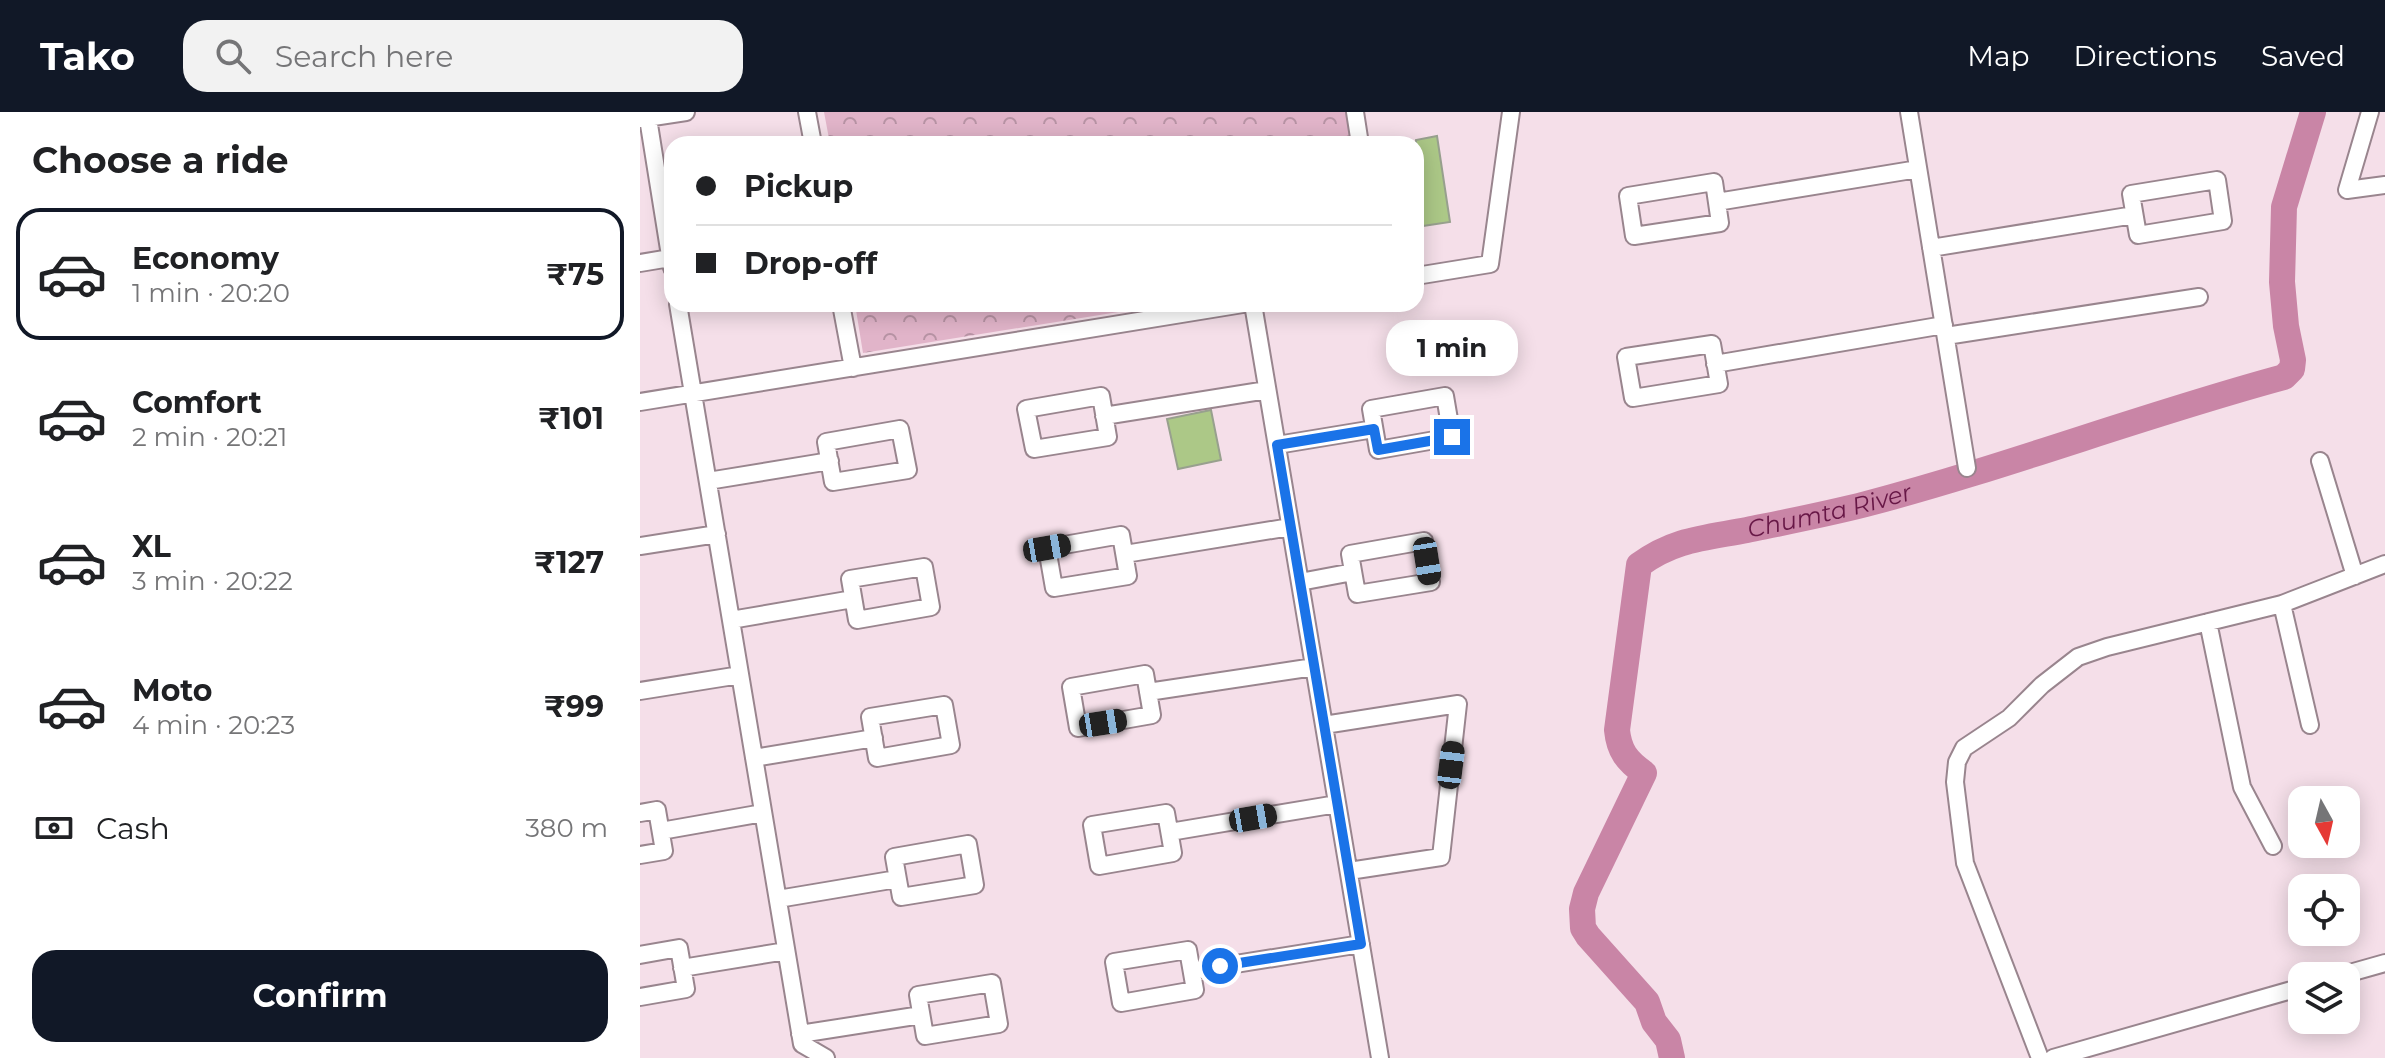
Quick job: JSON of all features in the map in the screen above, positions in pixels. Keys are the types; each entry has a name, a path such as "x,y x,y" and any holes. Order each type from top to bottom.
{"street":[{"path":"664,223 645,116 686,112"},
{"path":"807,112 812,136"},
{"path":"1355,112 1359,136"},
{"path":"1424,275 1490,264 1511,112"},
{"path":"1909,112 1967,468"},
{"path":"2370,112 2347,190 2385,185"},
{"path":"1717,202 1918,169"},
{"path":"2217,180 2223,221 2138,235 2134,215 2131,194 2217,180"},
{"path":"1714,182 1717,202 1720,223 1634,236 1628,196 1714,182"},
{"path":"1931,248 2134,215"},
{"path":"640,263 664,263"},
{"path":"1715,364 2199,297"},
{"path":"679,312 800,1034 802,1044 826,1058"},
{"path":"842,312 853,368"},
{"path":"640,402 1194,312"},
{"path":"1254,312 1380,1058"},
{"path":"1712,344 1715,364 1719,384 1633,398 1626,357 1712,344"},
{"path":"1104,416 1267,390"},
{"path":"1101,396 1104,416 1108,437 1034,449 1026,409 1101,396"},
{"path":"1445,396 1452,437 1378,450 1374,429 1371,409 1445,396"},
{"path":"900,429 908,470 833,482 830,461 826,442 900,429"},
{"path":"1277,445 1374,429"},
{"path":"708,481 830,461"},
{"path":"2320,461 2355,576"},
{"path":"1125,554 1290,527"},
{"path":"640,546 717,534"},
{"path":"1121,535 1125,554 1128,576 1054,588 1047,548 1121,535"},
{"path":"1424,541 1431,582 1357,594 1353,572 1350,554 1424,541"},
{"path":"2040,1058 1965,863 1955,792 1957,762 1964,748 2009,718 2042,685 2078,657 2282,604 2385,564"},
{"path":"924,567 931,607 857,620 853,599 850,579 924,567"},
{"path":"1300,582 1353,572"},
{"path":"731,620 853,599"},
{"path":"2282,604 2310,725"},
{"path":"2208,622 2242,787 2273,846"},
{"path":"1148,692 1314,667"},
{"path":"1145,674 1148,692 1152,715 1078,728 1071,687 1145,674"},
{"path":"640,691 740,675"},
{"path":"1324,725 1458,704 1441,857 1349,871"},
{"path":"944,705 951,745 877,758 874,738 870,717 944,705"},
{"path":"754,758 874,738"},
{"path":"1170,832 1337,804"},
{"path":"640,813 657,810 664,851 640,855"},
{"path":"661,831 763,813"},
{"path":"1166,813 1170,832 1173,853 1099,866 1092,825 1166,813"},
{"path":"968,844 975,885 901,897 897,879 894,857 968,844"},
{"path":"778,899 897,879"},
{"path":"1192,971 1361,944"},
{"path":"640,955 679,948 686,989 640,997"},
{"path":"1188,950 1192,971 1195,990 1121,1003 1114,962 1188,950"},
{"path":"682,968 786,951"},
{"path":"2360,970 2385,963"},
{"path":"992,983 999,1024 925,1036 921,1015 918,995 992,983"},
{"path":"2053,1058 2288,991"},
{"path":"800,1034 921,1015"}],"green space":[{"path":"824,112 1346,112 1350,136 828,136"},
{"path":"856,312 1118,312 863,353"}],"building":[{"path":"1437,136 1450,222 1424,226 1424,138"},
{"path":"1211,410 1221,460 1178,469 1167,419"}],"waterway":[{"name":"Chumta River","path":"1672,1058 1668,1040 1654,1022 1647,1002 1583,928 1582,909 1586,893 1644,773 1625,755 1617,730 1639,565 1652,556 1690,541 1866,504 2284,377 2292,369 2293,360 2282,282 2284,207 2313,112"}],"route":[{"path":"1220,966 1361,944 1277,445 1374,429 1378,450 1452,437"}]}
